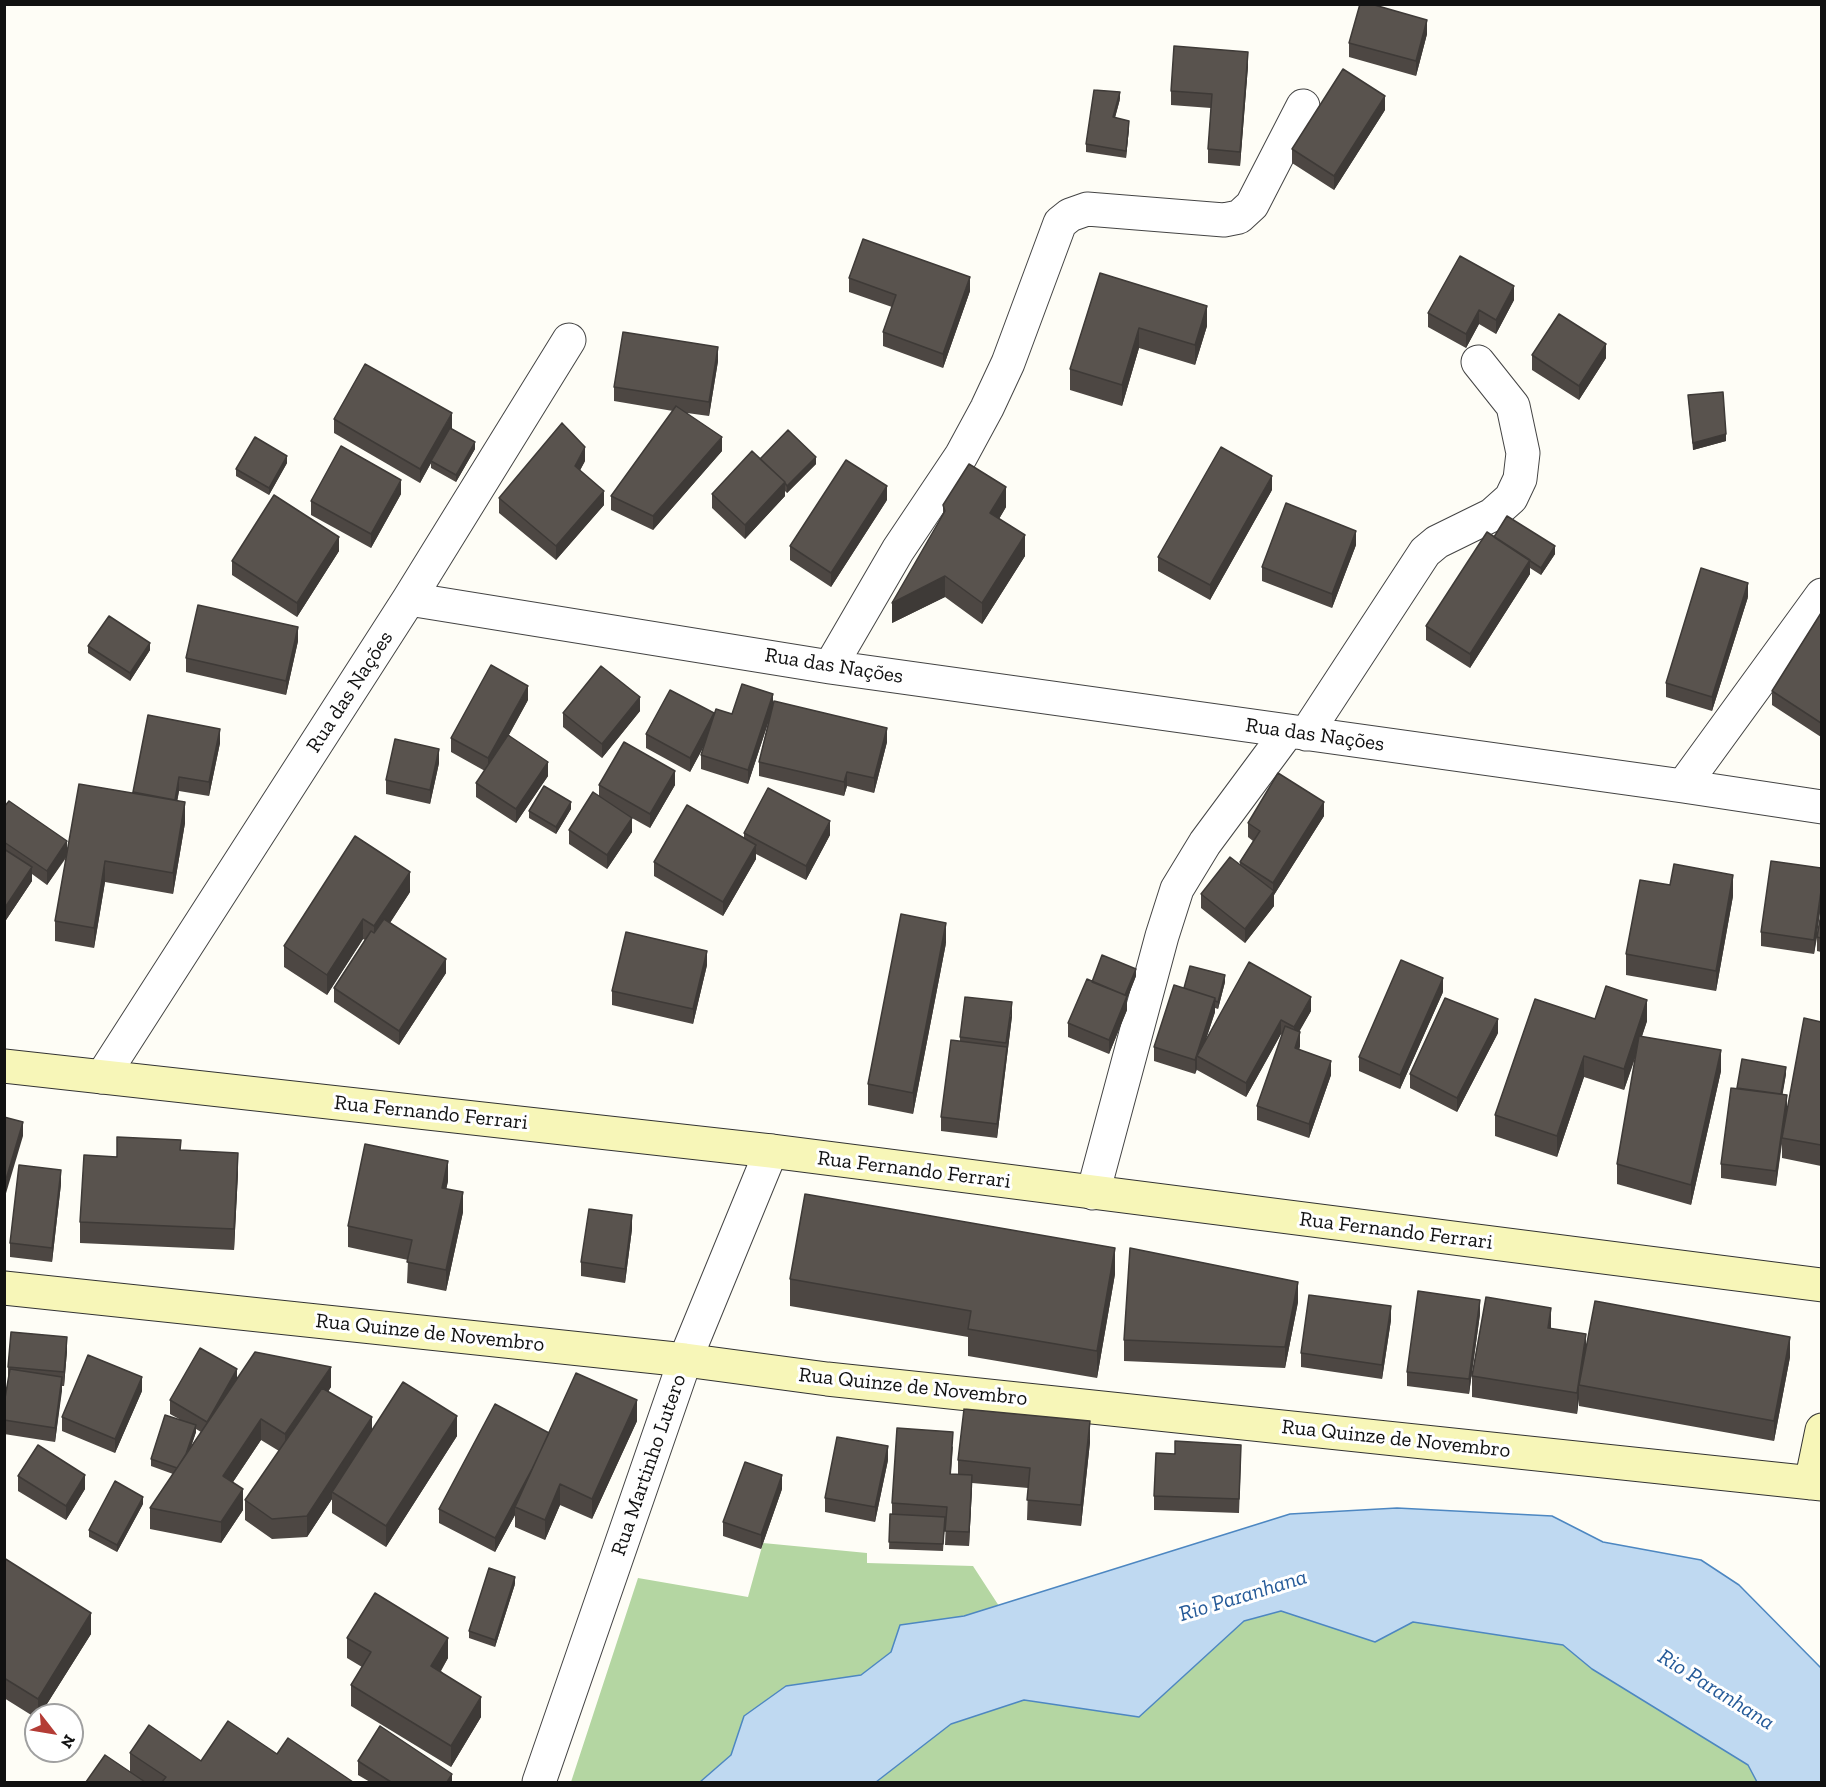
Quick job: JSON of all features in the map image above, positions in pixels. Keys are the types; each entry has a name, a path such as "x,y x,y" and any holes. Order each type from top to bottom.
{"main road":[{"name":"Rua Fernando Ferrari","path":"4,1066 771,1151 1821,1286"},
{"name":"Rua Quinze de Novembro","path":"4,1288 685,1360 827,1379 1816,1483"},
{"path":"1816,1483 1821,1430"}],"street":[{"path":"830,667 898,550 961,456 987,408 1008,363 1060,223 1070,215 1087,209 1224,220 1239,217 1252,205 1303,106"},
{"path":"409,599 569,340"},
{"path":"1093,1193 1162,936 1177,889 1205,843 1297,732 1425,552 1437,542 1492,515 1511,498 1520,480 1523,453 1513,406 1478,362"},
{"path":"1683,786 1821,596"},
{"name":"Rua das Nações","path":"102,1077 409,599 830,667 1821,807"},
{"name":"Rua Martinho Lutero","path":"539,1782 685,1360 771,1151"}],"green space":[{"path":"763,1543 867,1553 867,1563 973,1566 999,1606 964,1617 900,1625 891,1652 861,1675 786,1686 744,1716 731,1755 700,1782 571,1782 638,1578 748,1597"},
{"path":"1281,1611 1375,1642 1413,1622 1563,1645 1592,1669 1748,1765 1757,1782 876,1782 951,1724 1024,1700 1139,1717 1244,1621"}],"water":[{"name":"Rio Paranhana","path":"1397,1508 1552,1516 1603,1542 1701,1560 1739,1585 1821,1668 1821,1782 1757,1782 1748,1765 1592,1669 1563,1645 1413,1622 1375,1642 1281,1611 1244,1621 1139,1717 1024,1700 951,1724 876,1782 700,1782 731,1755 744,1716 786,1686 861,1675 891,1652 900,1625 964,1616 1290,1514"}],"building":[{"path":"1360,4 1371,4 1427,20 1416,61 1349,43"},
{"path":"1174,46 1248,52 1240,152 1208,149 1212,94 1171,91"},
{"path":"1343,69 1385,96 1334,176 1292,149"},
{"path":"1094,90 1120,92 1113,117 1129,121 1126,151 1086,144"},
{"path":"863,239 970,277 943,354 883,332 896,295 849,278"},
{"path":"1460,256 1514,286 1496,320 1479,310 1466,334 1428,313"},
{"path":"1100,273 1207,306 1195,345 1139,328 1122,385 1070,369"},
{"path":"1559,314 1606,344 1579,386 1532,355"},
{"path":"623,332 718,347 709,402 614,387"},
{"path":"365,364 452,413 420,469 334,419"},
{"path":"1723,392 1726,434 1693,443 1688,395"},
{"path":"676,406 722,437 653,516 611,496"},
{"path":"562,423 585,447 575,466 604,491 556,546 499,498"},
{"path":"450,428 475,442 456,475 431,461"},
{"path":"788,430 816,457 787,486 760,459"},
{"path":"255,437 287,456 269,488 236,469"},
{"path":"341,446 401,480 371,534 311,501"},
{"path":"1221,447 1272,476 1210,585 1158,557"},
{"path":"752,451 785,482 745,525 712,494"},
{"path":"846,460 887,486 831,573 790,546"},
{"path":"969,464 1006,487 990,513 1025,535 982,603 945,576 892,603 945,511 943,505"},
{"path":"274,495 339,537 297,603 232,561"},
{"path":"1286,503 1356,531 1332,594 1262,567"},
{"path":"1507,516 1555,546 1541,568 1494,537"},
{"path":"1487,532 1530,560 1470,654 1426,626"},
{"path":"1701,568 1748,583 1712,697 1666,683"},
{"path":"198,605 298,627 286,681 186,658"},
{"path":"1821,613 1821,723 1772,691"},
{"path":"109,616 150,643 130,673 88,646"},
{"path":"491,665 528,686 488,758 451,738"},
{"path":"601,666 640,697 602,744 563,713"},
{"path":"742,684 773,694 748,770 701,755 716,709 732,714"},
{"path":"670,690 714,713 690,758 646,734"},
{"path":"774,701 887,728 874,778 847,772 844,782 759,762"},
{"path":"148,715 220,729 209,782 179,777 175,800 133,792"},
{"path":"508,735 548,762 516,809 476,783"},
{"path":"395,739 439,749 430,790 386,780"},
{"path":"624,742 675,771 650,814 599,785"},
{"path":"1278,773 1324,802 1273,883 1240,862 1260,831 1248,823"},
{"path":"79,784 185,802 173,873 105,861 94,928 55,921"},
{"path":"544,786 571,802 556,827 529,811"},
{"path":"768,788 830,821 806,866 744,833"},
{"path":"593,792 632,818 607,855 569,830"},
{"path":"9,801 67,841 47,871 4,842 4,807"},
{"path":"687,805 756,845 723,902 654,862"},
{"path":"355,836 410,872 374,926 363,919 327,975 284,946"},
{"path":"4,849 32,867 4,909"},
{"path":"1230,857 1274,891 1245,929 1201,894"},
{"path":"1771,861 1821,868 1821,891 1814,940 1761,932"},
{"path":"1674,864 1733,875 1716,971 1626,954 1640,880 1670,885"},
{"path":"901,914 946,923 913,1093 868,1084"},
{"path":"1821,914 1821,938 1817,937"},
{"path":"384,919 446,959 399,1031 334,988 371,931 374,933"},
{"path":"626,932 707,951 693,1009 612,991"},
{"path":"1102,955 1136,969 1125,995 1092,982"},
{"path":"1401,960 1443,978 1400,1075 1359,1057"},
{"path":"1249,962 1311,997 1294,1027 1281,1020 1246,1083 1197,1056"},
{"path":"1190,966 1225,975 1218,1002 1215,998 1184,988"},
{"path":"1087,979 1127,996 1109,1040 1068,1023"},
{"path":"1174,985 1215,998 1195,1060 1154,1047"},
{"path":"1606,986 1647,1000 1624,1069 1584,1056 1557,1136 1495,1115 1535,999 1595,1019"},
{"path":"965,997 1012,1002 1006,1043 960,1037"},
{"path":"1445,998 1498,1019 1457,1098 1410,1074"},
{"path":"1804,1018 1821,1022 1821,1145 1782,1138"},
{"path":"1285,1026 1300,1032 1295,1048 1331,1061 1309,1124 1257,1106"},
{"path":"1639,1036 1721,1050 1691,1185 1617,1164"},
{"path":"951,1040 1007,1047 997,1124 941,1117"},
{"path":"1742,1059 1786,1067 1781,1094 1737,1088"},
{"path":"1731,1088 1787,1095 1776,1171 1721,1164"},
{"path":"4,1117 23,1122 4,1186"},
{"path":"117,1137 181,1140 180,1150 238,1153 234,1229 80,1222 84,1155 117,1157"},
{"path":"365,1144 448,1161 442,1188 463,1192 446,1270 407,1262 412,1240 348,1226"},
{"path":"19,1165 61,1170 52,1248 10,1243"},
{"path":"805,1194 1115,1248 1097,1351 968,1329 971,1311 790,1279"},
{"path":"589,1209 632,1215 625,1269 581,1262"},
{"path":"1130,1248 1298,1282 1285,1347 1124,1340"},
{"path":"1418,1291 1480,1300 1469,1379 1407,1372"},
{"path":"1309,1295 1391,1306 1382,1365 1301,1353"},
{"path":"1486,1297 1551,1308 1548,1328 1586,1334 1577,1393 1472,1376"},
{"path":"1595,1301 1790,1337 1774,1421 1579,1385"},
{"path":"11,1332 67,1337 64,1372 8,1367"},
{"path":"200,1348 237,1369 207,1422 170,1400"},
{"path":"255,1352 331,1367 285,1434 261,1419 223,1476 243,1489 221,1522 150,1508"},
{"path":"88,1355 142,1377 115,1439 62,1417"},
{"path":"10,1369 62,1377 55,1428 4,1420 4,1404"},
{"path":"576,1373 637,1400 592,1499 560,1484 545,1520 515,1507"},
{"path":"403,1382 457,1416 386,1526 332,1492"},
{"path":"322,1388 372,1417 307,1516 272,1519 245,1500"},
{"path":"495,1404 549,1433 495,1538 439,1509"},
{"path":"964,1409 1090,1421 1081,1505 1027,1500 1030,1468 958,1460"},
{"path":"165,1415 196,1425 186,1454 177,1468 151,1459"},
{"path":"897,1428 953,1432 950,1474 972,1475 969,1532 945,1531 947,1507 892,1503"},
{"path":"837,1437 888,1446 875,1507 825,1498"},
{"path":"1175,1441 1241,1445 1239,1499 1154,1496 1156,1453 1175,1454"},
{"path":"38,1445 85,1475 66,1506 18,1476"},
{"path":"745,1462 782,1475 761,1535 723,1522"},
{"path":"115,1481 143,1497 117,1545 89,1530"},
{"path":"890,1514 945,1517 943,1544 889,1542"},
{"path":"4,1558 91,1613 38,1699 4,1678"},
{"path":"489,1568 515,1577 495,1640 469,1631"},
{"path":"375,1593 448,1638 431,1666 481,1697 451,1746 351,1685 371,1652 347,1638"},
{"path":"228,1721 277,1754 288,1738 353,1782 162,1782 166,1777 130,1753 149,1725 201,1761"},
{"path":"380,1726 452,1774 447,1782 391,1782 358,1761"},
{"path":"105,1755 145,1782 86,1782"}]}
